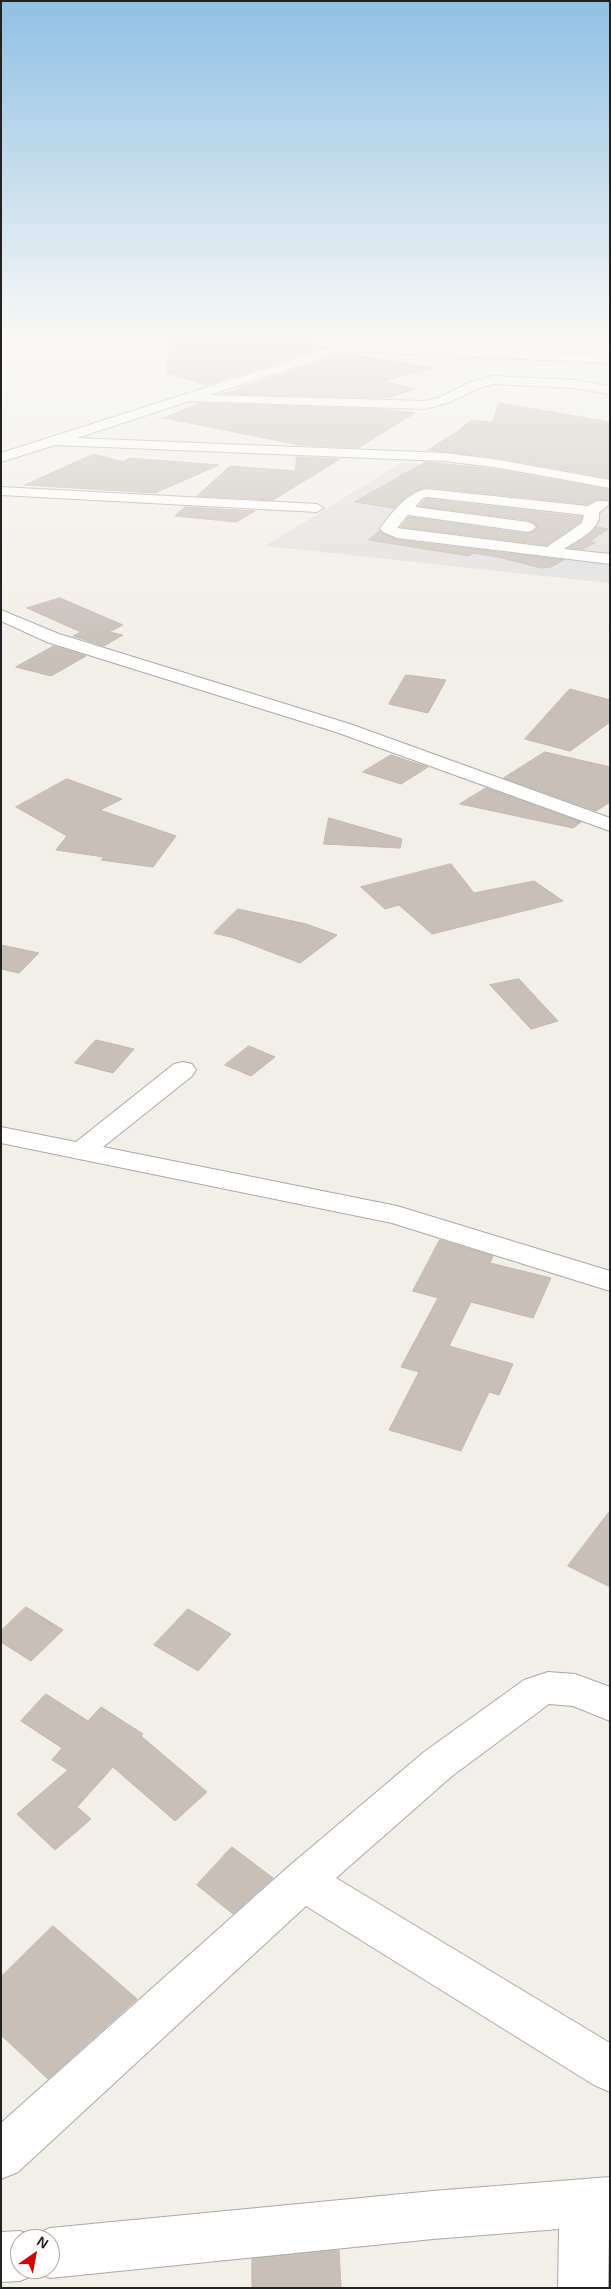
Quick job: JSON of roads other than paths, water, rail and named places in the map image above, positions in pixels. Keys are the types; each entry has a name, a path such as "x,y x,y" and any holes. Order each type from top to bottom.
{"street":[{"path":"1,458 39,446"},
{"path":"171,446 444,457 494,463 610,484"},
{"path":"1,491 317,508"},
{"path":"610,501 591,512 426,493 417,496 403,510 388,530 396,533 610,560"},
{"path":"494,545 528,527 570,509"},
{"path":"403,510 528,527"},
{"path":"549,552 589,525 592,518 591,512"},
{"path":"1,615 53,638 343,728 610,825"},
{"path":"81,1151 183,1070"},
{"path":"1,1136 397,1215 610,1281"},
{"path":"1,2155 302,1882 438,1764 538,1691 550,1687 565,1686 610,1705"},
{"path":"302,1882 610,2069"},
{"path":"60,2252 433,2215 597,2202 583,2288"}]}
